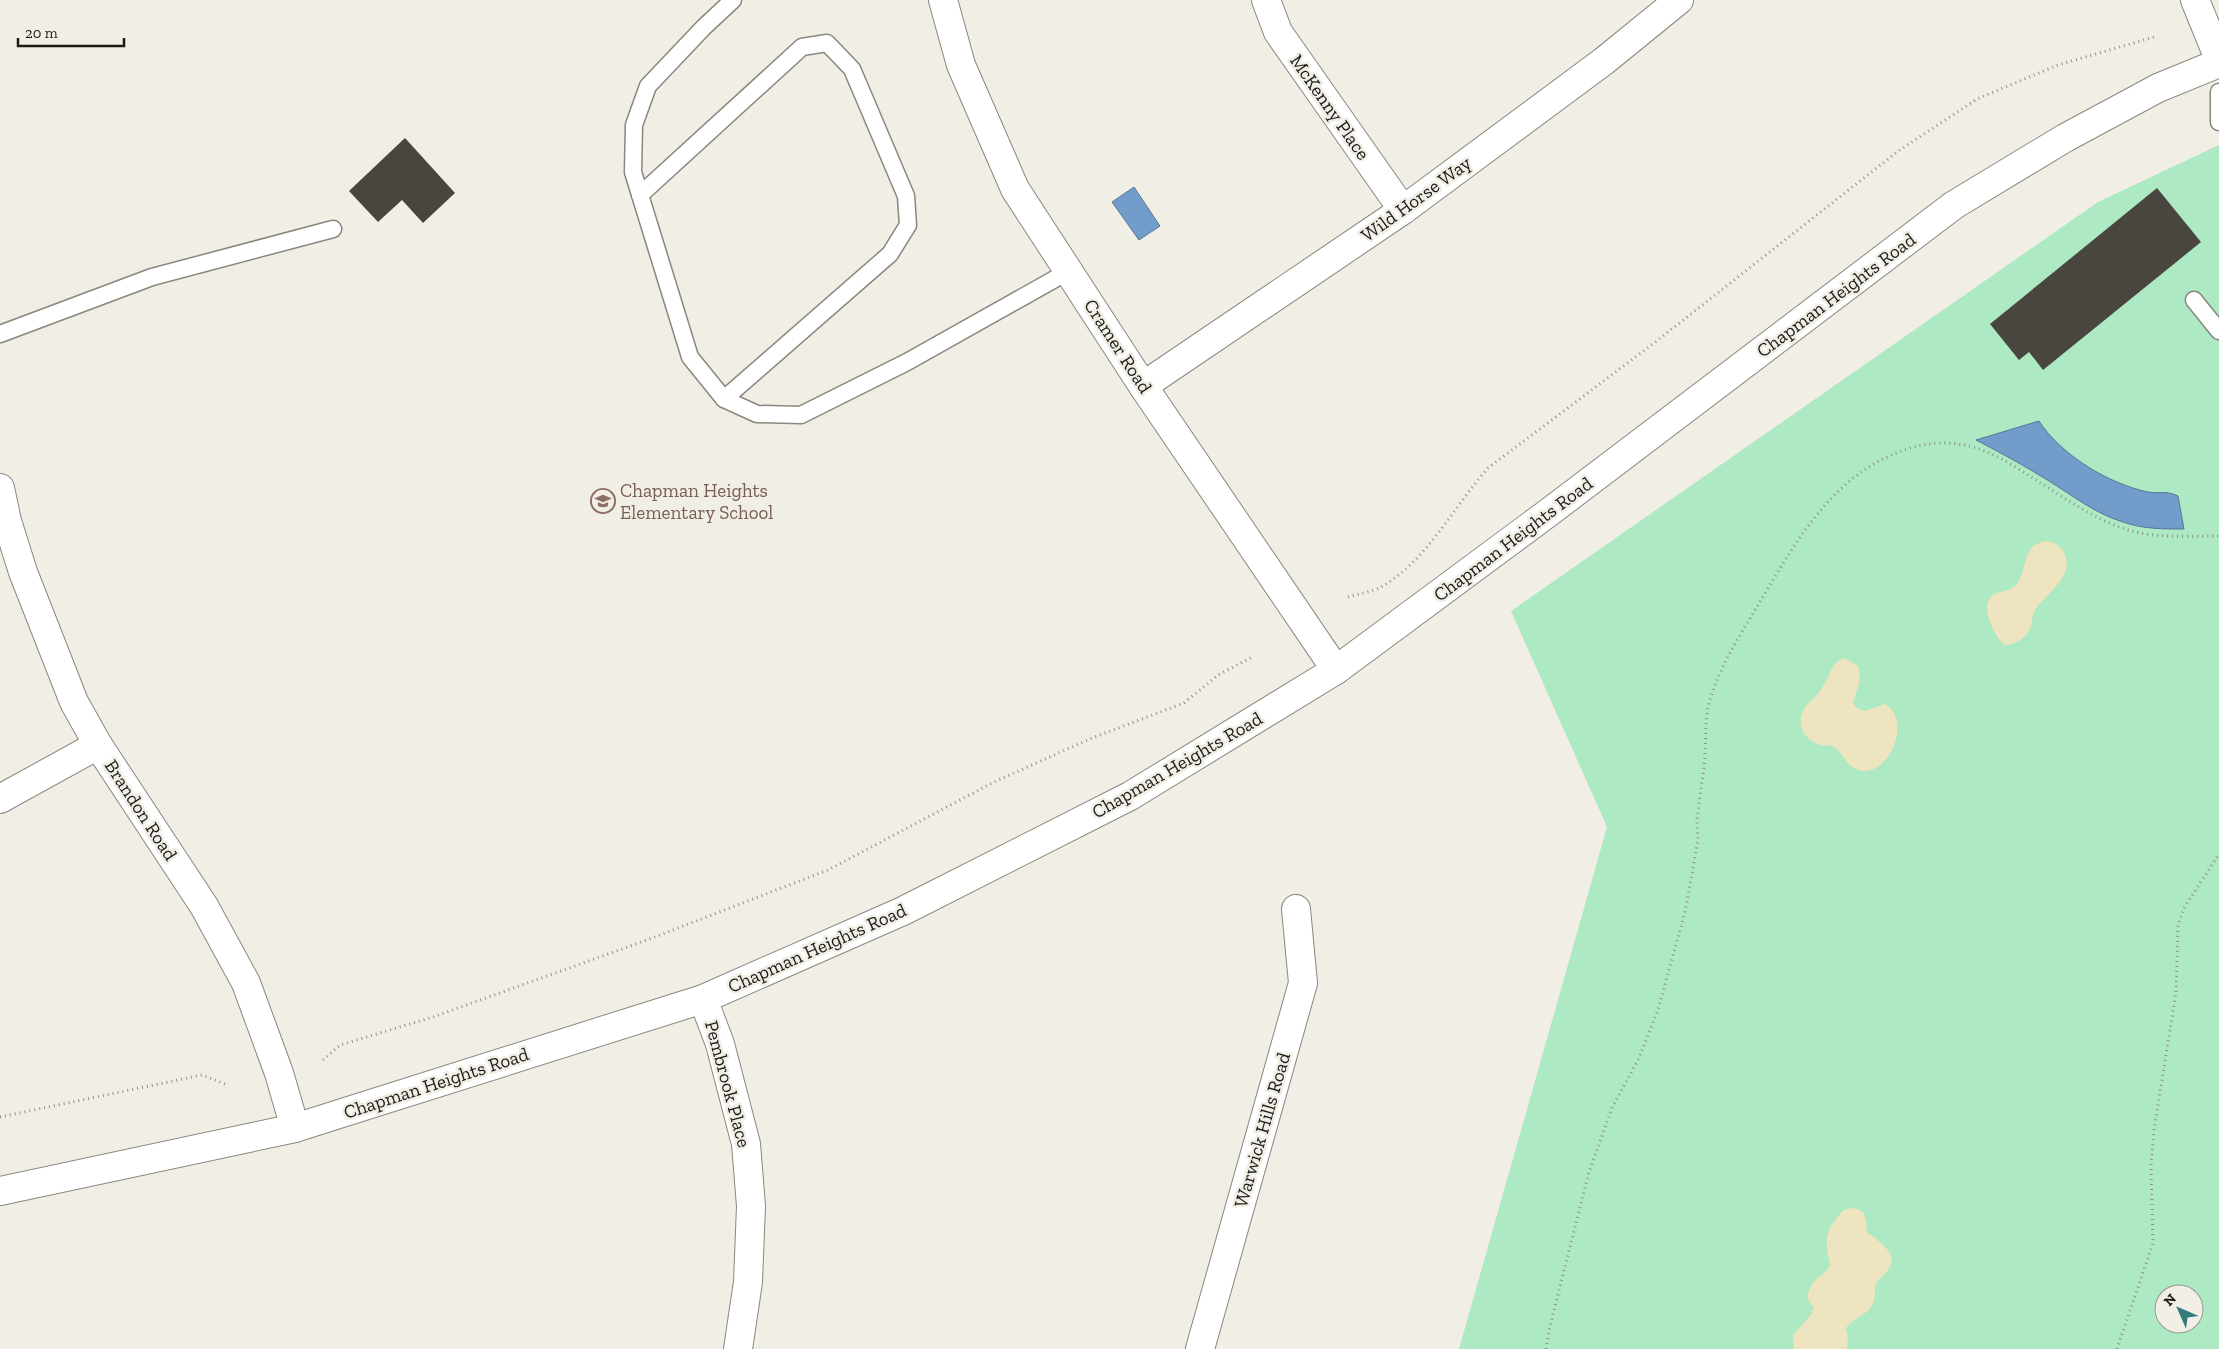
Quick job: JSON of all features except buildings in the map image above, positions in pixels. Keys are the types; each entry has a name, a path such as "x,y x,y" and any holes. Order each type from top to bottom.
{"street":[{"name":"Cramer Road","path":"943,0 961,65 1015,189 1143,386 1336,670"},
{"name":"McKenny Place","path":"1266,0 1278,32 1403,210"},
{"name":"Wild Horse Way","path":"1143,386 1403,210 1604,61 1679,0"},
{"path":"2195,0 2219,61"},
{"name":"Chapman Heights Road","path":"0,1191 295,1128 703,998 903,911 1130,796 1336,670 1548,513 1954,205 2065,138 2150,92 2219,61"},
{"name":"Brandon Road","path":"0,488 7,520 23,572 74,702 98,745 204,906 246,983 279,1073 295,1128"},
{"path":"0,799 98,745"},
{"name":"Warwick Hills Road","path":"1200,1349 1303,983 1296,909"},
{"name":"Pembrook Place","path":"703,998 720,1044 746,1144 751,1206 748,1282 738,1349"}],"lane":[{"path":"734,0 704,27 648,86 634,125 633,172 690,357 724,399 757,414 801,415 907,362 1069,270"},
{"path":"640,195 802,47 827,43 852,69 906,196 908,225 890,254 724,399"},
{"path":"2219,92 2219,122"},
{"path":"0,334 152,277 333,229"},
{"path":"2194,300 2219,331"}],"path":[{"path":"1348,597 1380,588 1416,559 1488,468 1654,343 1897,152 1977,99 2058,65 2154,37"},
{"path":"1546,1349 1550,1326 1589,1172 1612,1108 1639,1058 1658,1010 1685,912 1698,841 1697,822 1708,708 1722,670 1740,636 1778,572 1831,497 1847,481 1866,467 1886,456 1908,448 1936,442 1959,444 1978,448 2008,462 2111,524 2137,532 2170,536 2219,536"},
{"path":"323,1060 340,1045 452,1010 647,940 828,870 994,782 1092,738 1184,703 1218,675 1254,656"},
{"path":"2117,1349 2152,1243 2151,1156 2176,992 2178,925 2184,908 2219,854"},
{"path":"0,1117 202,1075 225,1084"}],"green space":[{"path":"2219,145 2219,1349 1459,1349 1607,827 1511,611 2098,202"}],"sand":[{"path":"2047,541 2056,544 2063,551 2066,559 2064,575 2035,609 2027,634 2017,642 2004,645 1992,627 1987,604 1995,594 2016,585 2029,551 2039,543"},
{"path":"1844,658 1858,666 1859,671 1859,681 1853,704 1865,711 1885,704 1892,709 1897,720 1896,740 1889,756 1877,767 1870,770 1862,771 1854,768 1836,748 1820,745 1811,740 1806,736 1801,725 1802,713 1805,707 1821,690 1836,663"},
{"path":"1854,1208 1863,1212 1867,1232 1890,1253 1892,1258 1891,1264 1875,1285 1874,1302 1871,1307 1846,1328 1848,1338 1847,1349 1794,1349 1793,1335 1810,1316 1814,1308 1807,1298 1809,1290 1830,1265 1827,1241 1830,1228 1845,1209"}],"water":[{"path":"1134,187 1160,226 1139,240 1112,202"},
{"path":"2039,421 2060,445 2102,475 2133,488 2148,492 2170,493 2178,496 2184,529 2145,527 2113,519 1976,440"}],"place":[{"name":"Chapman Heights Elementary School","path":"603,501"}]}
